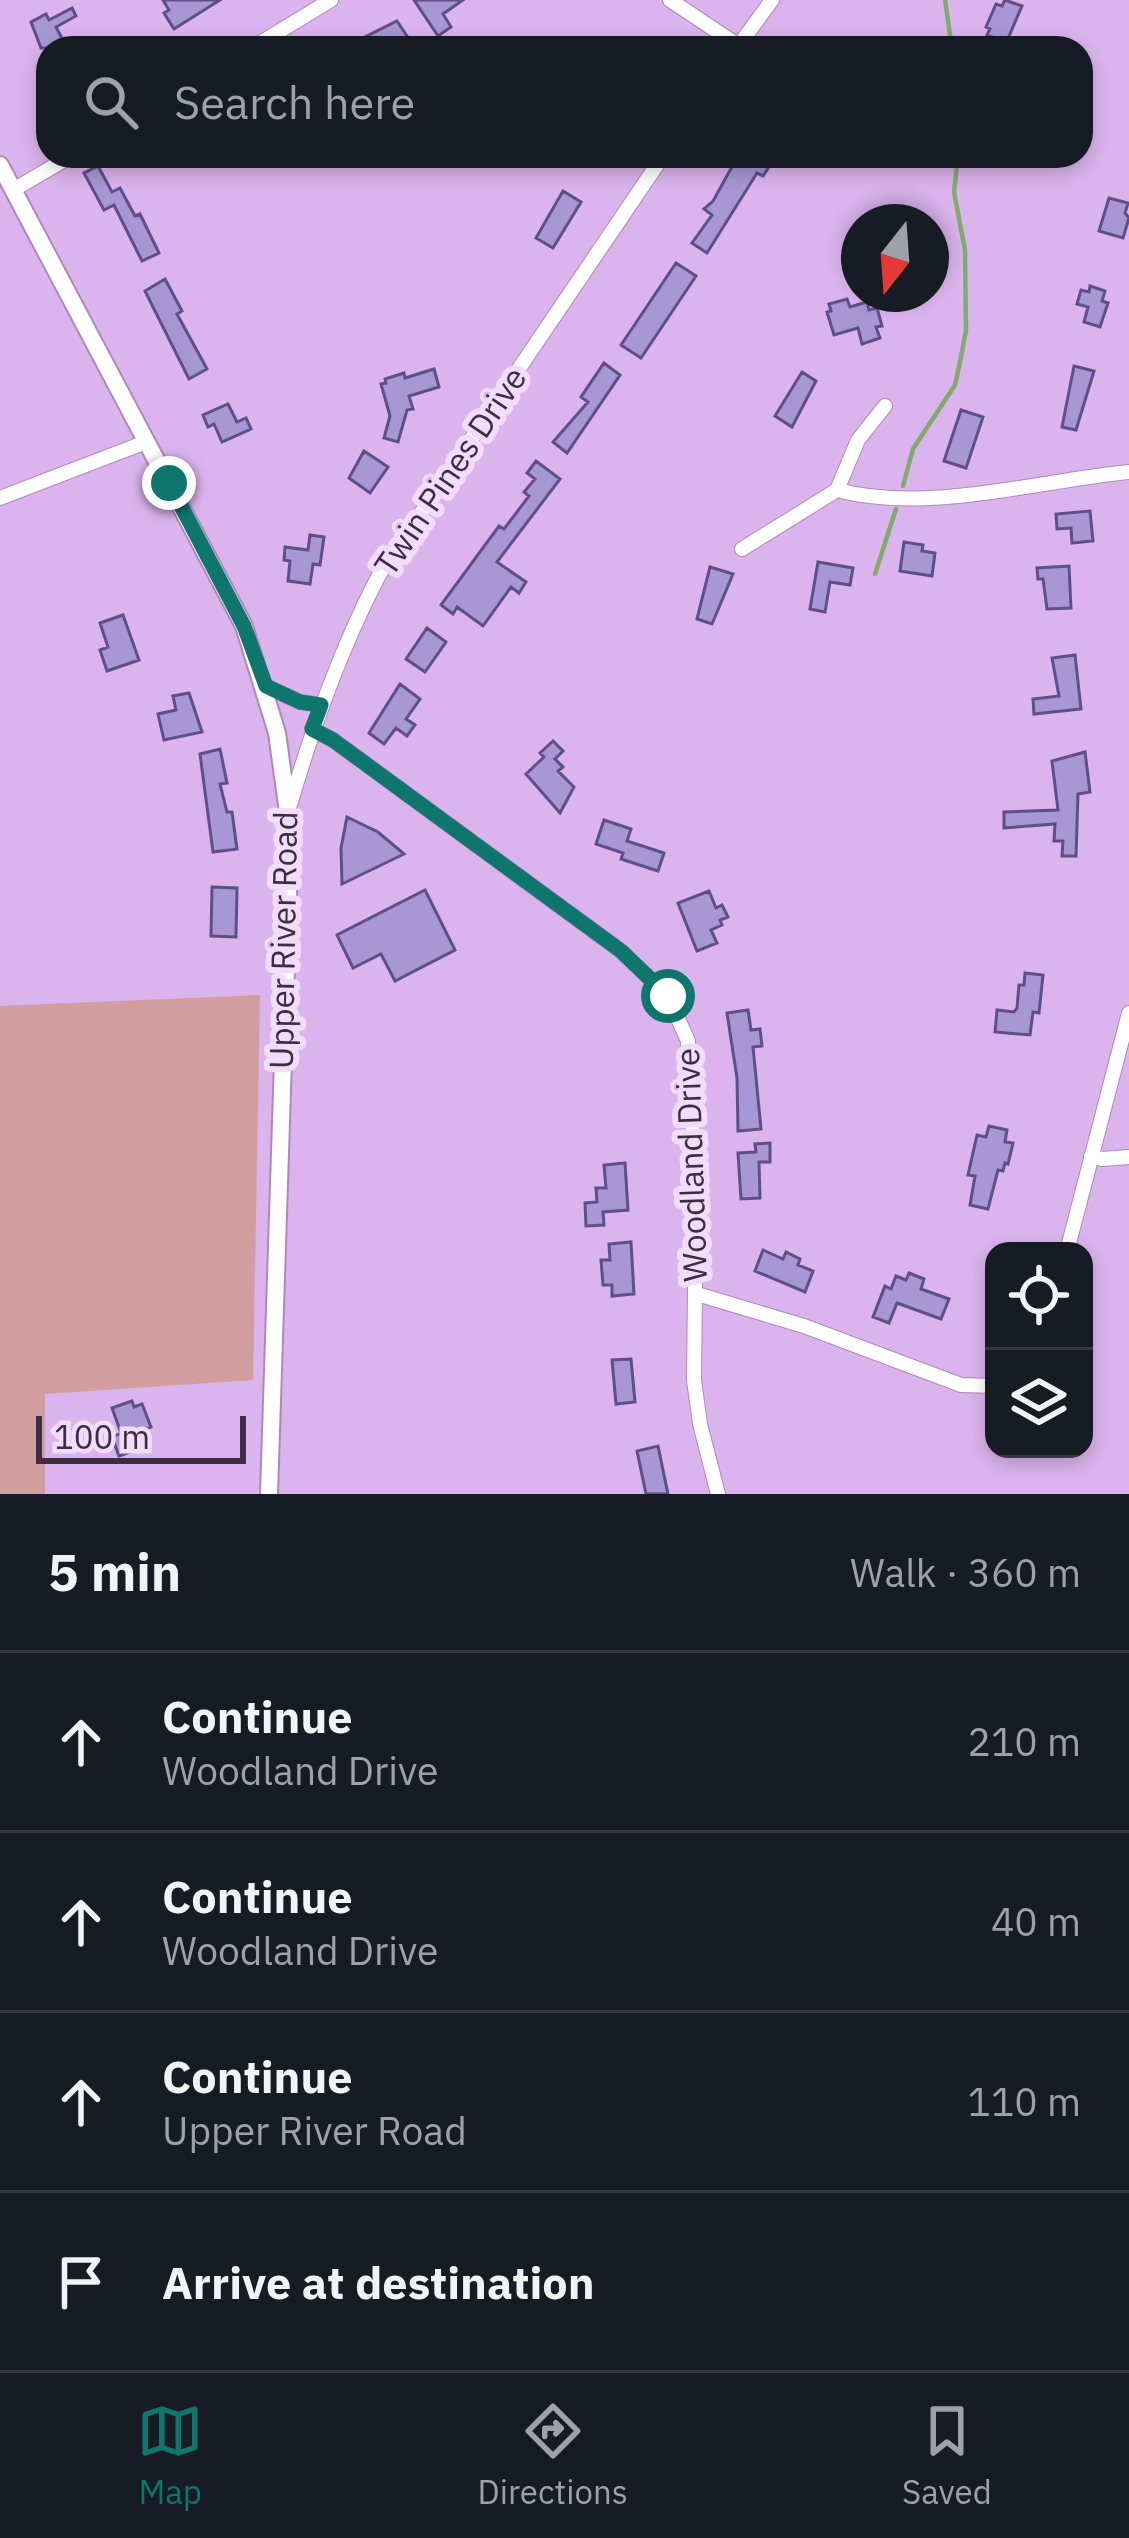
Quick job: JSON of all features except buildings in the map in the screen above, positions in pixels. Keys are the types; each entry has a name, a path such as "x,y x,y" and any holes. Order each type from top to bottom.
{"street":[{"path":"272,36 331,0"},
{"path":"670,0 722,36"},
{"path":"746,36 772,0"},
{"name":"Upper River Road","path":"0,165 244,626 277,733 288,812 269,1494"},
{"path":"14,190 51,168"},
{"name":"Twin Pines Drive","path":"288,812 321,705 350,631 379,575 655,168"},
{"path":"742,549 837,490 858,440 885,406"},
{"path":"0,498 146,442"},
{"path":"837,490 868,498 930,497 1129,472"},
{"path":"266,686 300,702 321,705"},
{"name":"Woodland Drive","path":"312,729 621,951 668,996 684,1026 690,1058 697,1294 694,1380 718,1494"},
{"path":"1068,1242 1129,1013"},
{"path":"1091,1156 1129,1156"},
{"path":"697,1294 804,1326 961,1385 985,1386"}],"shaded area":[{"path":"260,995 253,1380 45,1394 45,1494 0,1494 0,1006"}],"waterway":[{"path":"945,0 950,36"},
{"path":"903,486 913,449 955,385 966,330 965,250 954,192 957,168"},
{"path":"875,574 896,509"}],"route":[{"path":"169,483 244,626 266,686 300,702 321,705 312,729 621,951 668,996"}]}
